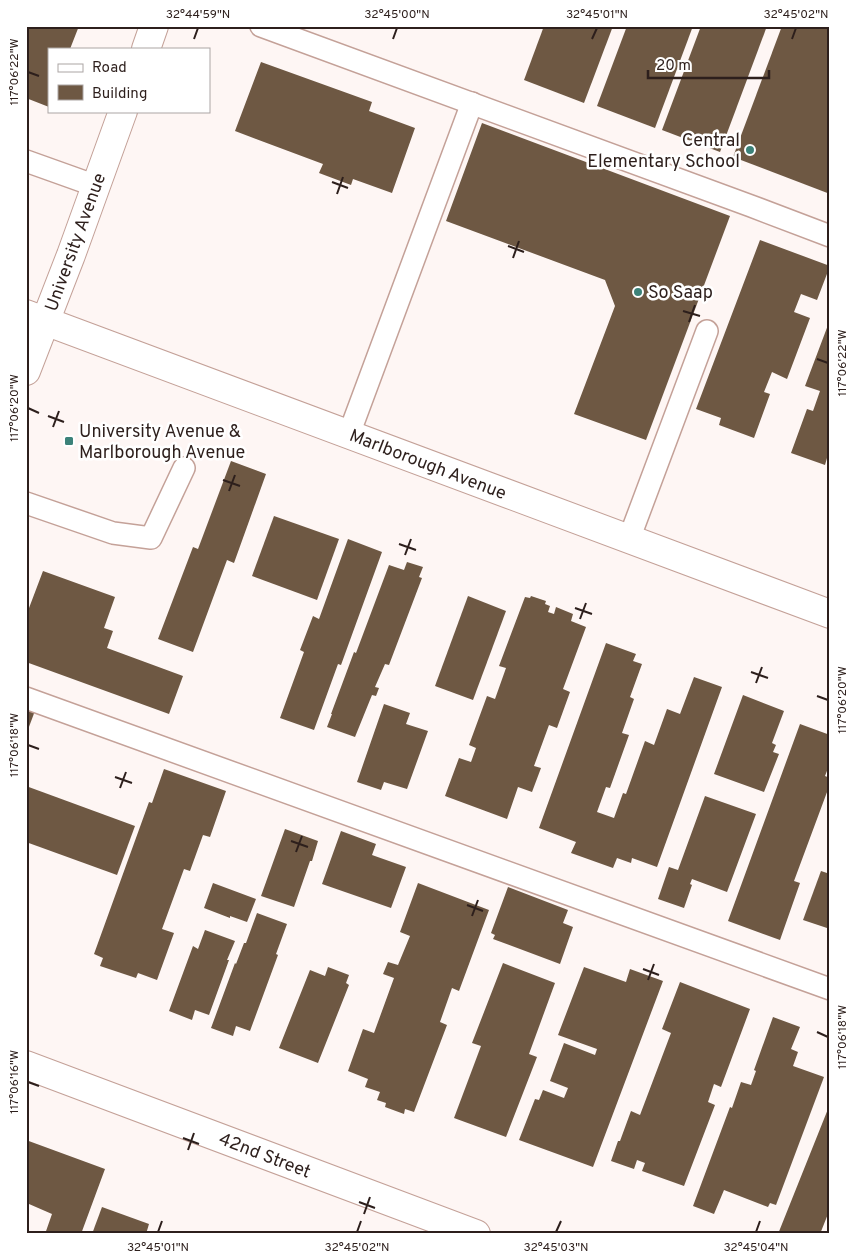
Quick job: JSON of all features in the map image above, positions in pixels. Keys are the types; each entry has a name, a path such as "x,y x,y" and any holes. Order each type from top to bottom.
{"street":[{"path":"146,48 154,26"},
{"name":"University Avenue","path":"26,372 36,317 96,186 123,112"},
{"name":"Marlborough Avenue","path":"36,317 830,614"},
{"name":"42nd Street","path":"26,1065 476,1234"}],"lane":[{"path":"261,26 830,236"},
{"path":"349,434 472,103"},
{"path":"26,161 96,186"},
{"path":"629,539 707,331"},
{"path":"26,502 113,533 151,538 184,468"},
{"path":"26,698 830,989"}],"building":[{"path":"26,26 79,26 70,48 48,48 48,107 26,98"},
{"path":"544,26 613,26 584,103 524,80"},
{"path":"627,26 693,26 655,128 597,106"},
{"path":"701,26 767,26 720,152 662,130"},
{"path":"782,26 830,26 830,194 733,157"},
{"path":"261,62 372,102 369,111 415,128 392,193 353,179 351,185 319,173 323,164 235,131"},
{"path":"482,123 730,216 646,440 574,414 615,306 605,280 446,221"},
{"path":"760,240 830,266 817,300 801,294 794,312 810,318 787,379 772,372 764,392 770,394 754,438 719,425 721,418 696,409"},
{"path":"828,325 830,326 830,459 827,458 825,465 791,453 807,409 813,411 820,391 805,386"},
{"path":"231,461 266,474 234,563 227,560 193,652 158,639 193,547 198,549"},
{"path":"274,516 339,539 317,600 252,576"},
{"path":"348,539 382,552 341,665 338,664 314,730 280,718 304,652 300,650 313,616 319,619"},
{"path":"407,562 423,567 419,577 422,578 389,665 385,664 375,687 379,688 376,696 372,695 355,737 327,727 354,652 356,653 389,565 404,570"},
{"path":"43,571 115,597 104,628 113,631 107,648 183,676 169,714 26,662 26,616"},
{"path":"468,596 506,611 473,700 435,686"},
{"path":"531,596 546,601 545,604 550,606 548,612 554,614 556,607 573,614 571,621 586,627 563,689 570,692 557,728 549,725 534,766 541,768 532,792 518,787 507,819 445,796 459,758 471,762 476,748 469,745 487,696 495,699 506,668 499,666 525,597 530,598"},
{"path":"606,643 636,654 633,661 642,664 630,697 634,699 622,733 629,735 610,788 606,787 597,812 614,818 623,793 626,794 645,741 654,745 667,709 680,714 694,677 722,687 657,867 632,858 631,863 617,858 613,868 571,853 576,842 539,828"},
{"path":"743,695 784,711 772,743 776,745 773,752 779,754 764,792 714,774"},
{"path":"26,704 36,708 26,735"},
{"path":"384,704 410,713 406,724 428,731 407,789 384,782 381,790 357,782"},
{"path":"800,724 830,735 830,763 825,776 830,778 830,784 794,881 800,883 780,940 728,921"},
{"path":"164,769 226,791 210,837 203,835 190,871 184,869 162,929 174,933 157,980 138,973 136,978 100,966 103,958 94,954 149,802 152,803"},
{"path":"26,786 135,826 117,875 26,842"},
{"path":"705,796 756,814 727,892 692,879 690,884 692,885 684,908 658,899 669,867 678,870"},
{"path":"285,829 318,841 294,907 261,896"},
{"path":"341,831 376,844 372,855 406,867 391,908 322,884"},
{"path":"821,871 830,874 830,929 803,920"},
{"path":"213,883 256,899 247,922 204,908"},
{"path":"418,883 489,910 459,991 452,988 440,1022 447,1025 414,1112 405,1109 404,1114 385,1107 386,1103 377,1100 380,1092 365,1087 368,1079 348,1071 363,1029 374,1033 394,978 383,974 388,962 398,965 410,936 400,932"},
{"path":"508,887 568,910 563,923 573,927 560,964 493,939 495,935 491,933"},
{"path":"257,913 287,924 276,954 278,955 250,1031 236,1026 233,1036 211,1028 235,963 244,943 246,943"},
{"path":"205,930 235,941 209,1015 195,1010 192,1020 169,1011 193,946 198,949"},
{"path":"503,963 555,983 529,1054 537,1057 506,1137 454,1118 481,1046 472,1043"},
{"path":"328,967 349,975 346,983 349,985 318,1063 279,1048 310,970 325,976"},
{"path":"584,967 626,982 630,969 663,981 593,1167 519,1140 535,1099 539,1100 543,1090 564,1098 568,1088 550,1081 564,1043 595,1055 597,1049 558,1035"},
{"path":"680,982 750,1009 721,1087 714,1084 708,1102 715,1105 684,1186 642,1171 645,1163 637,1160 634,1169 611,1161 631,1111 640,1115 671,1033 662,1029"},
{"path":"773,1017 800,1027 791,1049 798,1052 793,1066 824,1077 776,1205 770,1203 768,1207 724,1190 714,1214 693,1206 741,1082 751,1085 756,1071 754,1070"},
{"path":"830,1104 830,1209 820,1234 778,1234"},
{"path":"26,1140 105,1169 81,1234 45,1234 52,1214 29,1204 26,1210"},
{"path":"102,1207 149,1224 146,1234 92,1234"}],"place":[{"name":"Central Elementary School","path":"750,150"},
{"name":"So Saap","path":"638,292"},
{"name":"University Avenue & Marlborough Avenue","path":"69,441"}]}
